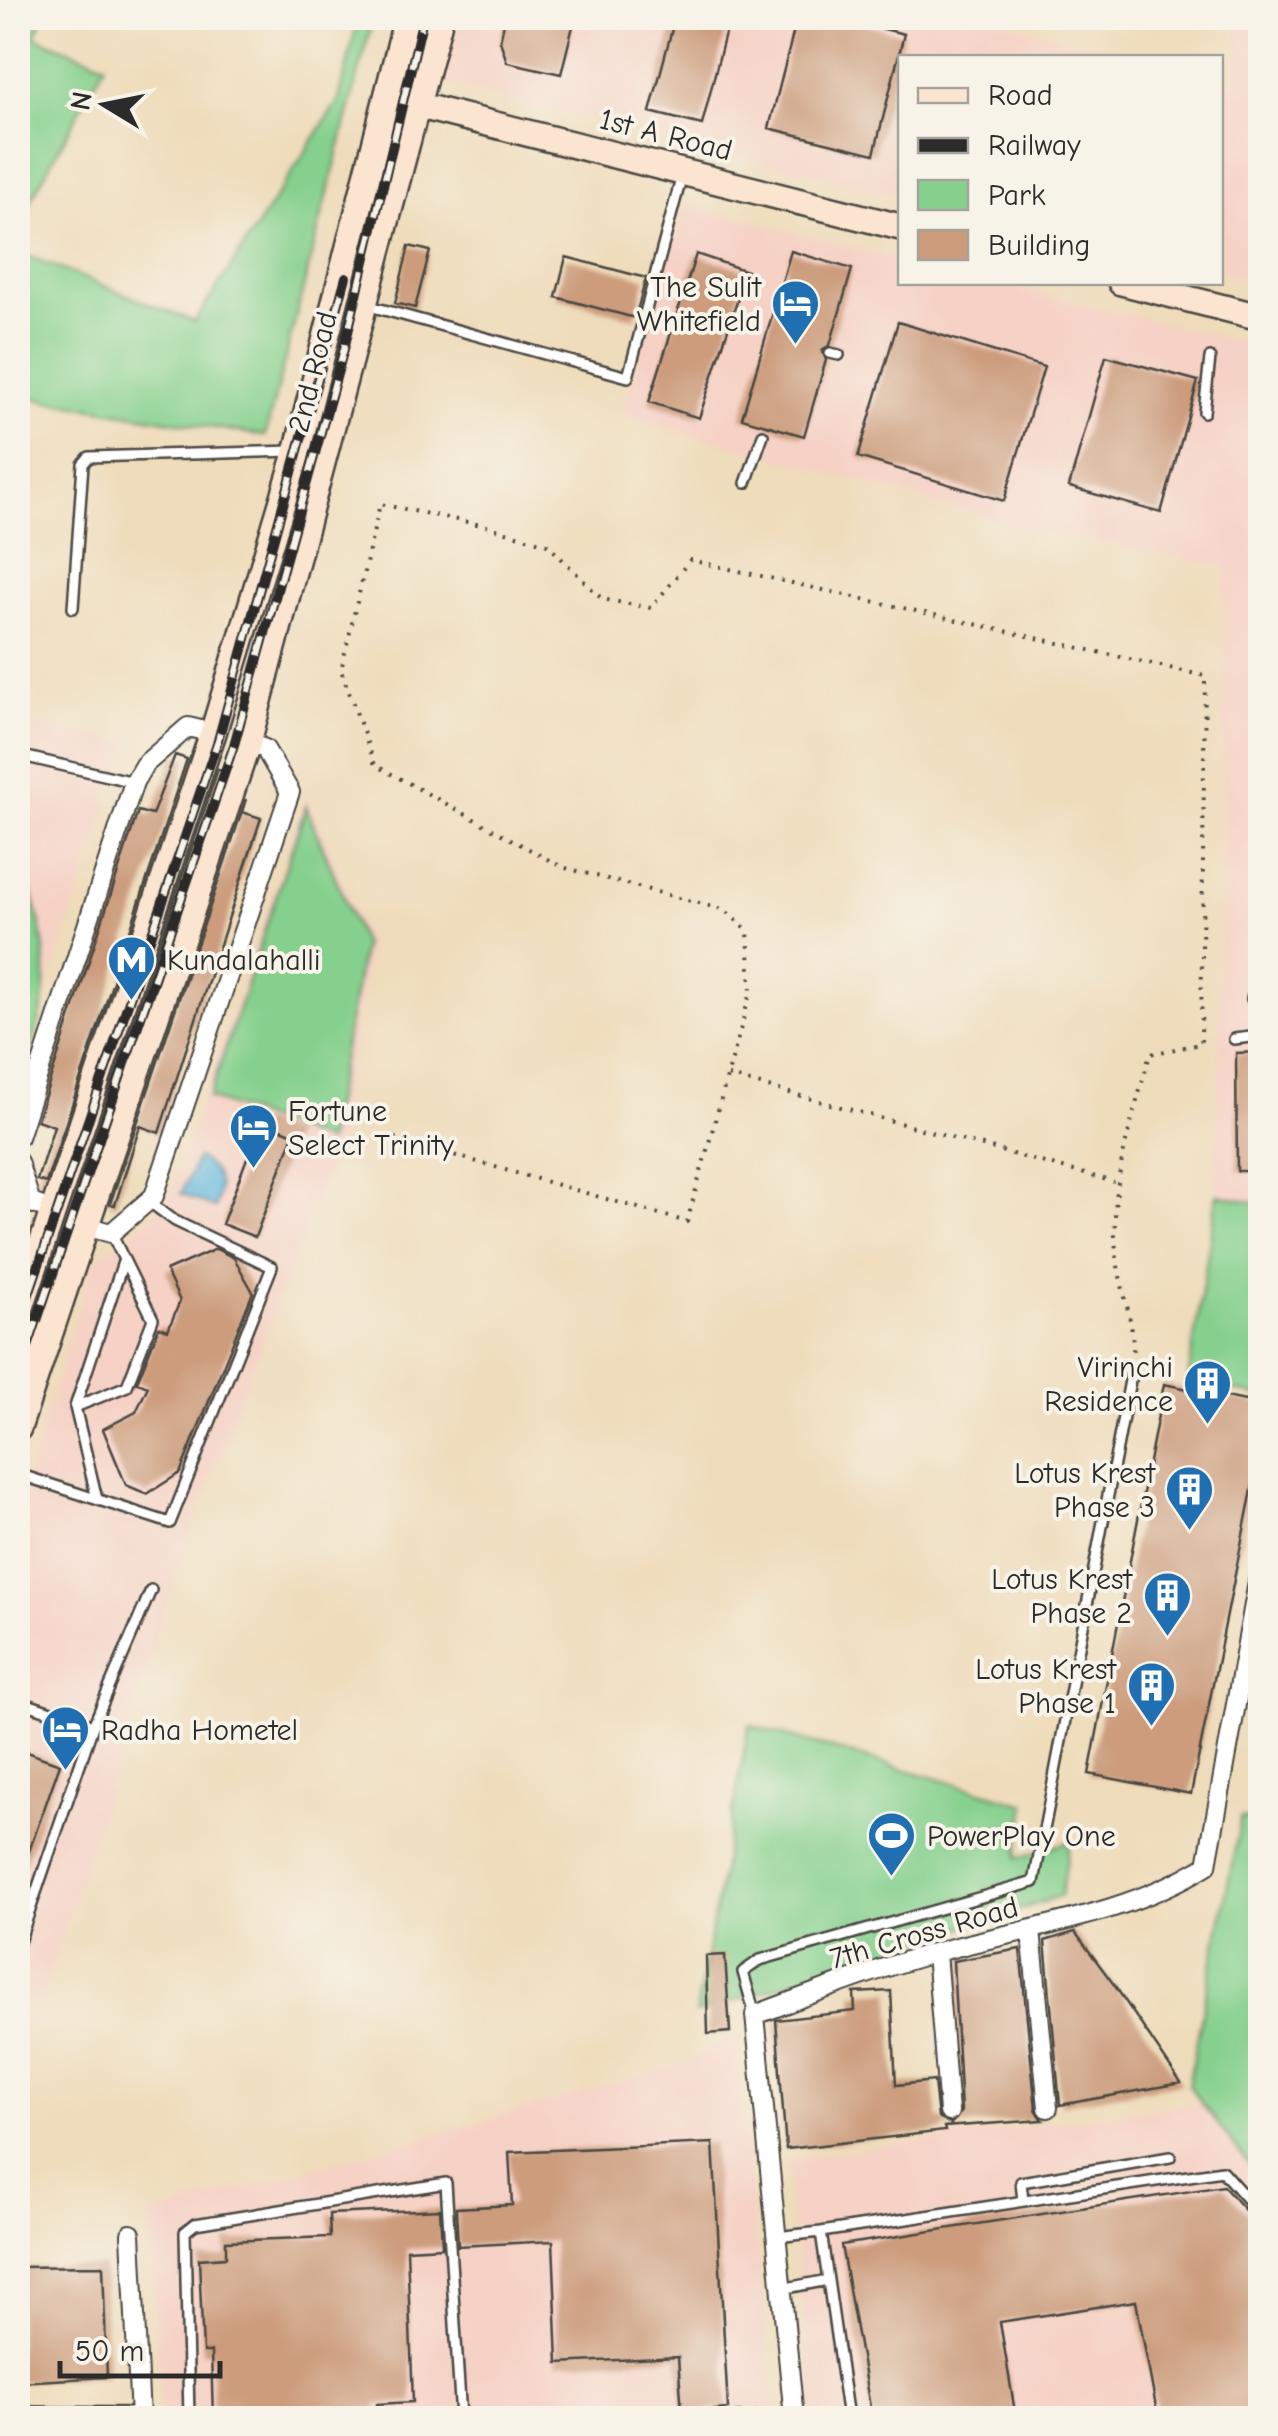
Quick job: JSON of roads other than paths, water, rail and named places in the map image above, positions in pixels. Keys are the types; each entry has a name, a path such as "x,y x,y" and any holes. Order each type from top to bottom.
{"main road":[{"name":"2nd Road","path":"18,1316 213,734 297,452 407,18"},
{"name":"2nd Road","path":"18,1428 248,742 440,18"},
{"name":"1st A Road","path":"416,105 898,226"},
{"path":"1133,285 1260,318"}],"street":[{"path":"18,1137 134,782 144,765 188,727 213,734"},
{"path":"84,1226 111,1233 154,1196 290,792 265,748 248,742"},
{"path":"18,1162 31,1204 55,1211"},
{"name":"7th Cross Road","path":"755,2015 936,1953 1031,1930 1172,1884 1207,1864 1260,1571"},
{"path":"1031,1930 1048,2108"},
{"path":"936,1953 949,2112"},
{"path":"755,2015 793,2416"},
{"path":"131,2234 140,2416"}],"lane":[{"path":"364,305 628,376 683,172"},
{"path":"1204,412 1210,358"},
{"path":"746,483 763,435"},
{"path":"74,608 84,464 89,457 297,452"},
{"path":"18,755 134,782"},
{"path":"1260,976 1252,999 1260,1017"},
{"path":"1234,1040 1260,1036"},
{"path":"18,1474 170,1523 272,1267 176,1221 148,1201"},
{"path":"76,1408 127,1386 153,1319 111,1233"},
{"path":"18,1240 42,1248"},
{"path":"97,1498 76,1408 123,1262"},
{"path":"755,2015 743,1972 760,1960 1034,1882 1132,1370"},
{"path":"18,1946 93,1726 151,1590"},
{"path":"18,1701 93,1726"},
{"path":"1024,2201 1020,2182 1170,2157"},
{"path":"776,2237 1222,2170 1260,2214"},
{"path":"190,2418 185,2232 195,2224 446,2183 461,2418"},
{"path":"821,2232 848,2418"},
{"path":"781,2289 828,2280"},
{"path":"18,2412 140,2416"},
{"path":"738,2418 793,2416"}],"water":[{"path":"197,1158 217,1178 215,1208 181,1194"}],"railway":[{"path":"18,1376 234,745 344,349 423,18"},
{"path":"18,1326 218,740 346,277"}],"place":[{"name":"The Sulit Whitefield","path":"796,346"},
{"name":"Kundalahalli","path":"132,1002"},
{"name":"Fortune Select Trinity","path":"253,1170"},
{"name":"Virinchi Residence","path":"1208,1426"},
{"name":"Lotus Krest Phase 3","path":"1190,1532"},
{"name":"Lotus Krest Phase 2","path":"1167,1638"},
{"name":"Lotus Krest Phase 1","path":"1151,1728"},
{"name":"Radha Hometel","path":"66,1772"},
{"name":"PowerPlay One","path":"892,1878"}]}
